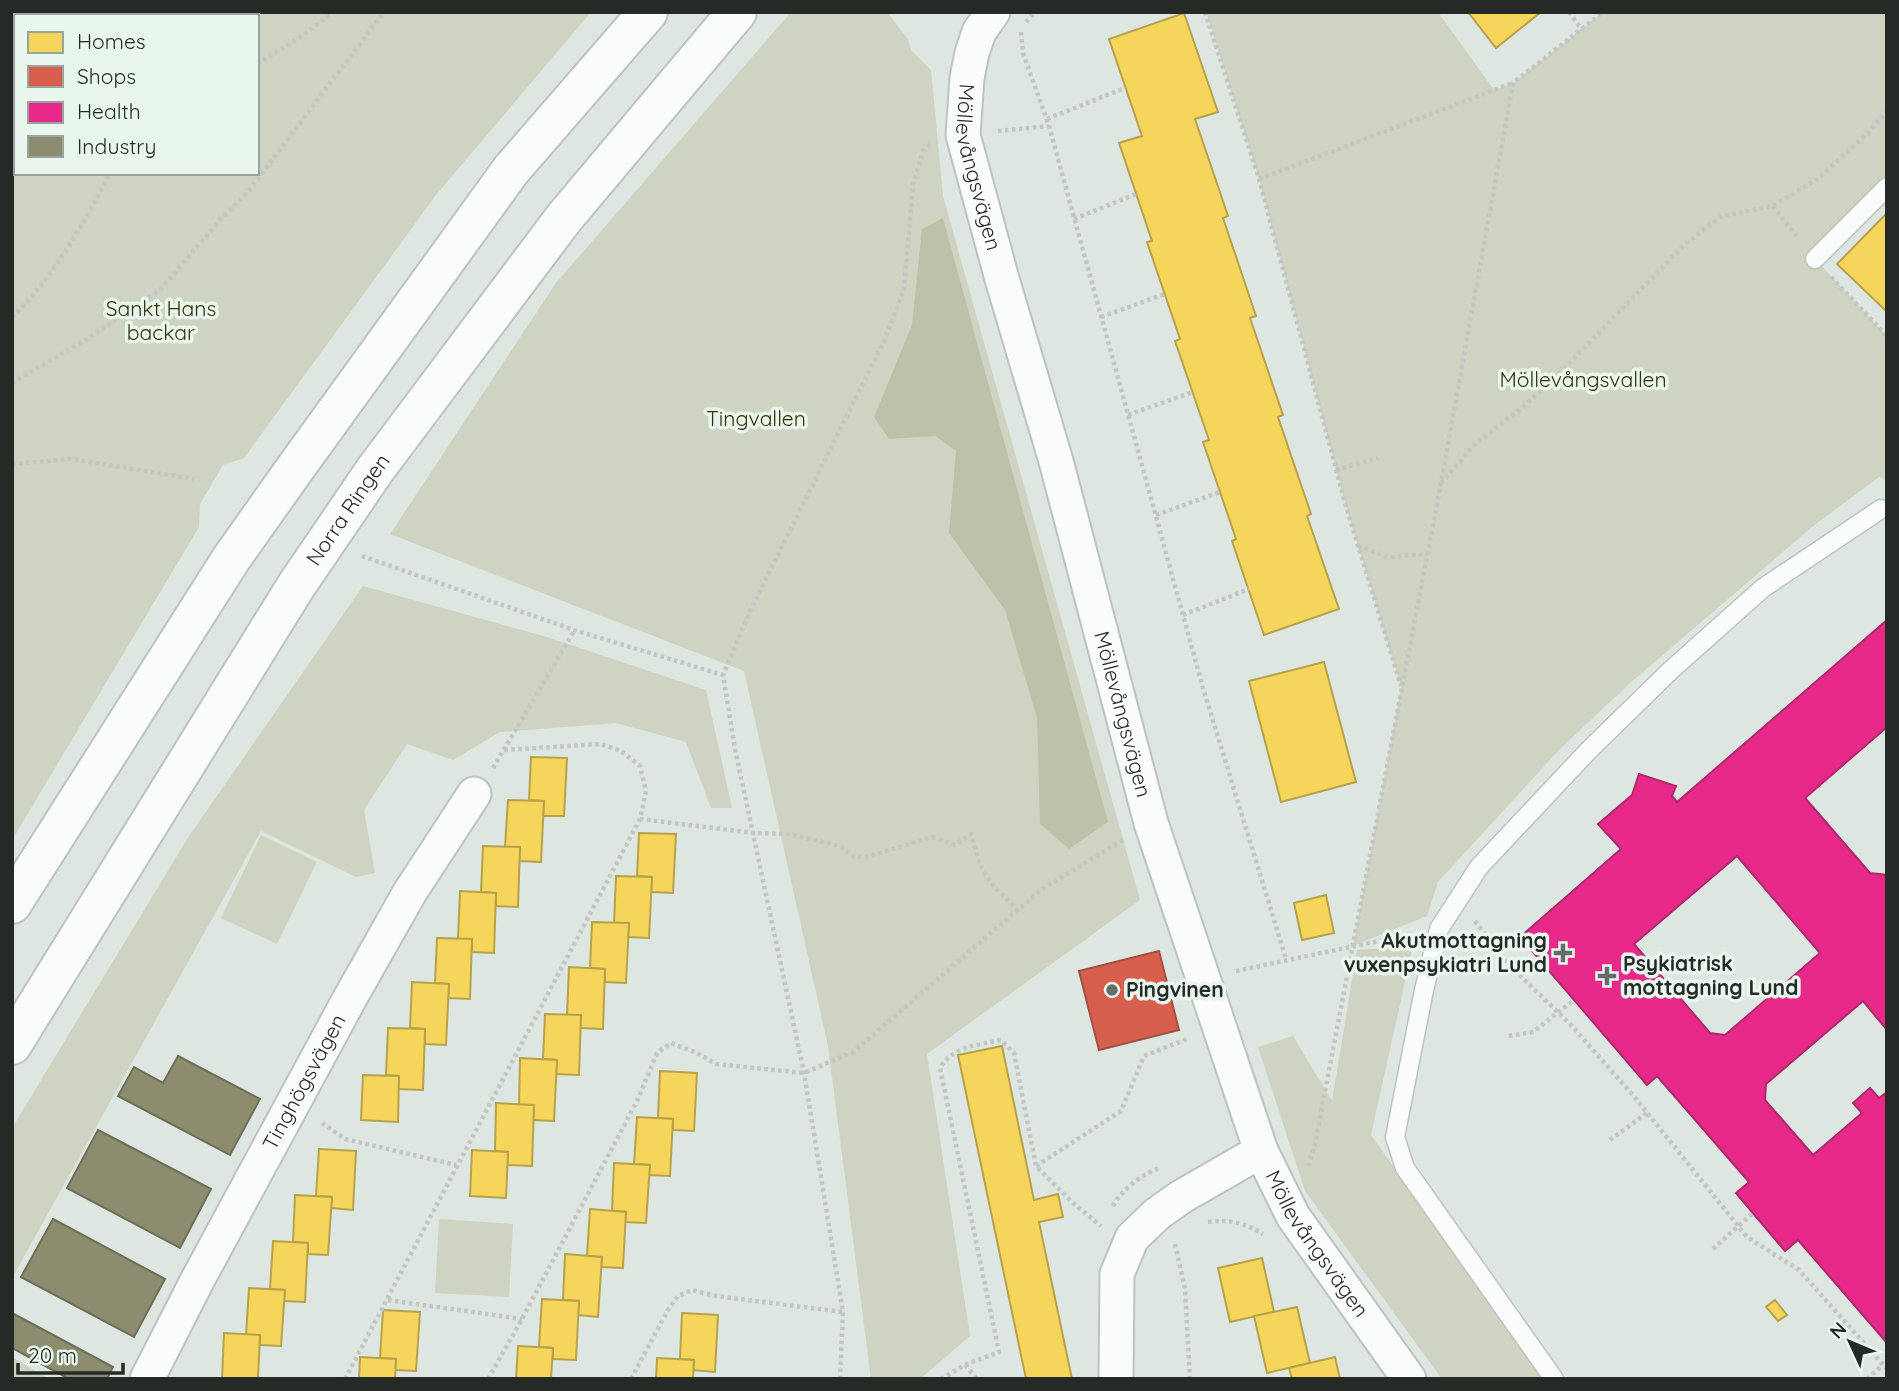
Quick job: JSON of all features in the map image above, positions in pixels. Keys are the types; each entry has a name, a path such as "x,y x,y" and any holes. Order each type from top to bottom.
{"main road":[{"path":"12,904 231,559 294,470 510,170 648,12"},
{"name":"Norra Ringen","path":"12,1045 296,586 375,470 564,218 737,12"}],"street":[{"name":"Möllevångsvägen","path":"993,12 979,32 971,53 963,135 1056,461 1151,823 1261,1151 1293,1216 1409,1379"},
{"name":"Tinghögsvägen","path":"146,1379 292,1102 410,892 474,794"},
{"path":"1116,1379 1117,1273 1132,1238 1157,1214 1181,1197 1261,1151"}],"lane":[{"path":"1815,259 1887,187"},
{"path":"1554,1379 1405,1168 1399,1154 1395,1136 1439,929 1479,867 1588,751 1671,670 1763,588 1881,509"}],"path":[{"path":"259,63 302,37 333,12"},
{"path":"12,383 87,339 160,290 221,219 247,194 384,12"},
{"path":"1035,12 1020,28 1023,54 1048,123 1207,701 1286,959"},
{"path":"1205,12 1259,179 1336,470 1401,687"},
{"path":"1569,12 1582,30"},
{"path":"1259,179 1513,83 1604,12"},
{"path":"1293,1216 1315,1144 1441,484 1513,83"},
{"path":"840,1379 843,1312 804,1073 735,749 723,675 751,609 885,339 904,289 913,185 923,151 937,141 963,135 1048,123 1125,88"},
{"path":"1441,484 1475,444 1522,408 1557,376 1685,244 1722,216 1773,206 1819,178 1869,132 1887,111"},
{"path":"12,317 23,307 56,263 109,175"},
{"path":"1074,219 1136,194"},
{"path":"1101,317 1165,294"},
{"path":"1128,415 1193,393"},
{"path":"1336,470 1378,458"},
{"path":"12,464 72,460 194,479"},
{"path":"1156,515 1220,492"},
{"path":"1358,546 1388,557 1427,554"},
{"path":"362,556 574,631 723,675"},
{"path":"1183,615 1249,589"},
{"path":"474,794 504,750 574,631"},
{"path":"345,1379 640,819 646,791 640,766 621,751 601,744 504,750"},
{"path":"640,819 754,833 788,834 840,846 854,857 867,857 932,837 955,845 971,834 981,868 1017,910"},
{"path":"488,1379 638,1099 657,1054 671,1043 716,1064 804,1073 853,1052 1041,890 1151,823"},
{"path":"1458,898 1510,966 1558,1012 1647,1113 1747,1237 1799,1270 1885,1367 1867,1379"},
{"path":"1205,979 1286,959 1439,929"},
{"path":"1509,1036 1533,1032 1574,1000"},
{"path":"1036,1166 1121,1111 1144,1056 1194,1036"},
{"path":"941,1379 965,1365 999,1352 940,1068 947,1057 958,1050 1002,1040 1009,1045 1014,1053 1036,1166 1073,1203 1102,1226"},
{"path":"292,1102 345,1139 456,1165"},
{"path":"1610,1140 1647,1113"},
{"path":"1713,1249 1753,1213"},
{"path":"1202,1224 1225,1221 1239,1223 1264,1234"},
{"path":"1174,1239 1185,1289 1190,1379"},
{"path":"631,1379 668,1310 678,1296 692,1290 716,1296 843,1312"},
{"path":"388,1300 522,1319"},
{"path":"965,1365 977,1379"}],"green space":[{"name":"Sankt Hans backar","path":"12,12 591,12 436,195 244,458 223,465 200,504 199,527 12,840"},
{"name":"Tingvallen","path":"791,12 887,12 908,39 911,50 931,70 943,196 1140,900 927,1054 970,1336 920,1379 871,1379 828,1046 744,671 390,534 556,283"},
{"name":"Möllevångsvallen","path":"1211,12 1438,12 1494,90 1513,83 1603,12 1887,12 1887,187 1815,259 1887,336 1887,481 1879,477 1812,527 1629,684 1559,750 1438,882 1427,916 1353,946 1401,687 1345,503 1259,179 1207,15"},
{"path":"943,218 1108,822 1069,849 1040,824 1037,718 1005,610 949,533 956,451 935,436 889,439 874,417 912,325 922,229"},
{"path":"363,586 547,637 706,690 732,808 711,808 686,742 616,723 500,732 453,760 407,744 364,810 375,873 356,877 261,831 12,1278 12,1128 189,836"},
{"path":"261,835 317,862 277,944 221,918"},
{"path":"1413,946 1371,1135 1544,1379 1442,1379 1305,1191 1258,1047 1293,1036 1332,1101 1357,950"},
{"path":"439,1219 513,1224 509,1297 435,1293"},
{"path":"12,1357 49,1379 12,1379"}],"building: Homes":[{"path":"1468,12 1541,12 1496,48"},
{"path":"1184,13 1218,112 1195,119 1228,216 1223,218 1256,316 1250,318 1283,415 1278,417 1311,514 1307,516 1339,609 1264,635 1232,541 1236,539 1203,442 1209,440 1175,341 1180,339 1147,242 1152,241 1119,143 1142,136 1109,39"},
{"path":"1885,215 1887,216 1887,312 1837,264"},
{"path":"1324,662 1356,782 1281,802 1249,681"},
{"path":"531,757 567,758 564,816 543,816 544,801 529,800"},
{"path":"508,800 544,801 541,862 519,861 520,847 505,847"},
{"path":"639,833 676,834 673,893 651,892 652,877 637,876"},
{"path":"483,846 520,847 518,907 496,906 496,893 481,892"},
{"path":"616,876 652,877 649,938 628,937 629,923 614,923"},
{"path":"460,891 496,893 494,953 472,952 472,939 458,939"},
{"path":"1326,895 1334,933 1302,940 1294,903"},
{"path":"592,922 629,923 626,983 605,982 605,969 590,968"},
{"path":"437,938 472,939 470,999 448,998 449,984 435,983"},
{"path":"569,967 605,969 603,1029 580,1028 581,1015 567,1015"},
{"path":"412,982 449,984 446,1045 425,1044 425,1029 410,1028"},
{"path":"545,1014 581,1015 579,1075 556,1074 557,1060 543,1059"},
{"path":"388,1028 425,1029 423,1090 398,1089 399,1076 386,1075"},
{"path":"1002,1046 1034,1200 1058,1194 1063,1217 1039,1222 1072,1379 1026,1379 958,1055"},
{"path":"520,1058 557,1060 554,1121 533,1120 534,1105 519,1105"},
{"path":"660,1071 697,1073 694,1131 673,1130 673,1119 658,1118"},
{"path":"363,1075 399,1076 398,1122 361,1120"},
{"path":"496,1103 534,1105 532,1166 507,1165 508,1152 495,1151"},
{"path":"637,1117 673,1119 670,1176 649,1175 650,1165 634,1164"},
{"path":"319,1149 356,1151 353,1210 331,1208 332,1197 316,1196"},
{"path":"472,1150 508,1152 506,1198 470,1196"},
{"path":"614,1163 650,1165 646,1223 625,1222 626,1212 612,1211"},
{"path":"295,1195 332,1197 328,1255 308,1254 308,1243 293,1242"},
{"path":"590,1209 626,1212 623,1268 601,1267 602,1257 587,1256"},
{"path":"273,1241 308,1243 305,1302 284,1301 285,1290 270,1289"},
{"path":"565,1254 602,1257 598,1317 578,1315 579,1301 563,1300"},
{"path":"1262,1258 1274,1312 1230,1322 1218,1268"},
{"path":"249,1288 285,1290 281,1346 260,1345 260,1335 246,1335"},
{"path":"542,1299 579,1301 576,1360 553,1359 553,1348 539,1347"},
{"path":"1775,1300 1787,1315 1778,1321 1766,1307"},
{"path":"1297,1307 1310,1363 1267,1373 1254,1316"},
{"path":"383,1310 420,1312 416,1371 395,1370 396,1359 380,1358"},
{"path":"682,1313 718,1315 715,1372 693,1370 694,1360 680,1359"},
{"path":"224,1333 260,1335 258,1379 222,1379"},
{"path":"518,1346 553,1348 551,1379 516,1379"},
{"path":"360,1357 396,1359 395,1379 359,1379"},
{"path":"1335,1357 1340,1379 1292,1379 1289,1368"},
{"path":"657,1358 694,1360 693,1379 656,1379"}],"building: Shops":[{"path":"1159,951 1179,1030 1099,1050 1079,971"}],"building: Health":[{"name":"Psykiatrisk mottagning Lund","path":"1887,620 1887,727 1805,798 1870,873 1887,875 1887,1030 1863,1001 1766,1084 1765,1100 1813,1155 1862,1113 1853,1103 1870,1088 1879,1098 1887,1092 1887,1343 1798,1240 1785,1251 1736,1193 1749,1182 1657,1076 1647,1085 1520,937 1621,849 1598,824 1632,795 1639,774 1676,786 1672,796 1677,802","holes":["1737,856 1820,953 1725,1035 1710,1033 1634,944"]}],"building: Industry":[{"path":"178,1056 260,1099 230,1155 118,1096 134,1067 163,1083"},
{"path":"98,1130 211,1189 180,1248 67,1188"},
{"path":"53,1219 165,1279 134,1337 21,1277"},
{"path":"12,1313 113,1367 107,1379 69,1379 12,1348"}],"place":[{"name":"Akutmottagning vuxenpsykiatri Lund","path":"1563,953"},
{"name":"Psykiatrisk mottagning Lund","path":"1607,976"},
{"name":"Pingvinen","path":"1112,990"}]}
